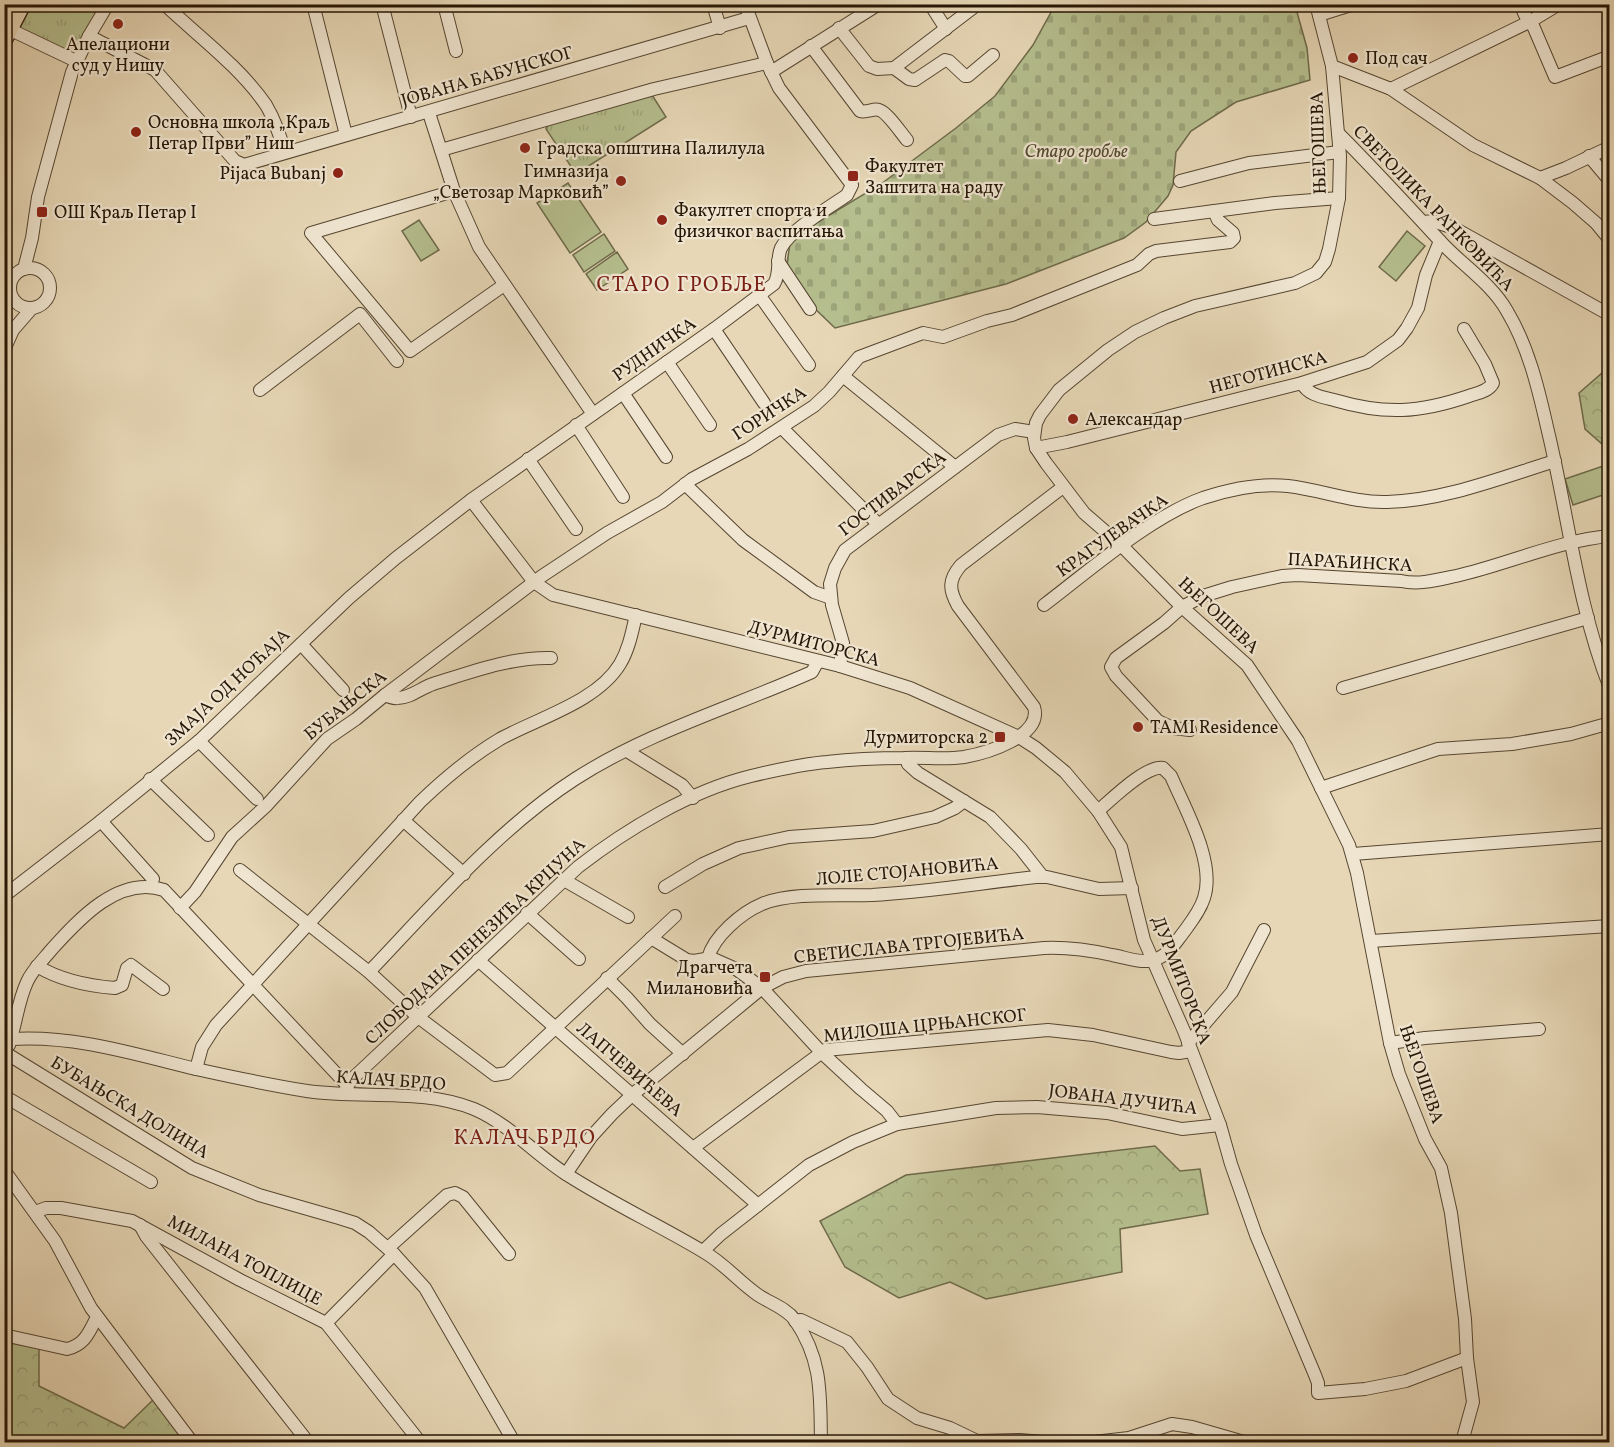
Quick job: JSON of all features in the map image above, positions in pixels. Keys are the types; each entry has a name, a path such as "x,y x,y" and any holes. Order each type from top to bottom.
{"main road":[{"path":"8,36 24,4"}],"street":[{"path":"24,269 32,238 38,197 76,61 108,4"},
{"path":"164,4 242,76 258,95 276,124 285,152"},
{"path":"313,4 346,135"},
{"path":"382,4 411,117"},
{"path":"444,4 456,51"},
{"path":"713,4 720,28"},
{"path":"745,4 769,68"},
{"path":"441,150 654,89 769,68 811,46 879,4"},
{"path":"930,4 946,29"},
{"path":"839,28 869,66 877,69 894,68 978,4"},
{"path":"1317,10 1354,4"},
{"path":"1520,4 1555,77 1610,56"},
{"path":"1391,89 1559,4"},
{"name":"ЊЕГОШЕВА","path":"1317,10 1332,66 1338,133 1339,198 1327,255 1316,273 1295,284 1196,306 1136,332 1108,350 1059,390 1040,415 1034,432 1036,448 1084,513 1122,546 1182,607 1247,665 1298,741 1353,854 1390,1043 1399,1074 1425,1139 1441,1168 1451,1213 1473,1402 1462,1443"},
{"name":"ЈОВАНА БАБУНСКОГ","path":"89,36 155,70 235,161 244,165 749,18"},
{"path":"8,36 76,61"},
{"path":"811,46 860,111 883,111 907,140"},
{"path":"894,68 909,79 915,80 946,60 966,76 993,55"},
{"path":"1332,66 1391,89 1473,146 1540,178 1596,223 1610,240"},
{"name":"РУДНИЧКА","path":"471,500 760,296 776,281 780,251 788,238 850,192 851,182 779,88 769,68"},
{"path":"429,113 454,191 479,248 593,414"},
{"name":"СВЕТОЛИКА РАНКОВИЋА","path":"1338,133 1508,311 1535,378 1588,618 1610,688"},
{"path":"1540,178 1610,147"},
{"path":"1180,181 1249,163 1339,152"},
{"path":"1589,156 1610,181"},
{"path":"454,191 311,233 410,351 504,285"},
{"path":"1154,219 1275,203 1339,198"},
{"name":"ГОРИЧКА","path":"534,582 607,533 662,502 685,484 782,428 822,400 854,360 861,356 923,333 943,337 987,321 1012,315 1137,265 1152,252 1230,242 1234,235 1218,220 1214,211"},
{"path":"1424,222 1433,221 1454,228 1610,315"},
{"path":"32,238 40,270"},
{"name":"НЕГОТИНСКА","path":"1036,448 1302,383 1368,362 1398,340 1418,308 1426,275 1440,241"},
{"path":"778,261 810,309"},
{"path":"4,350 13,330 32,308 44,303 50,291 50,283 46,275 32,268 24,269 16,274 11,282 10,292 15,301 32,308"},
{"path":"760,296 809,365"},
{"path":"13,330 15,301"},
{"path":"260,390 360,314 397,361"},
{"path":"714,329 764,403"},
{"path":"1302,383 1307,390 1319,396 1377,410 1427,408 1460,399 1491,387 1493,381 1464,329"},
{"path":"667,362 710,425"},
{"path":"843,376 955,467"},
{"path":"623,393 666,457"},
{"path":"576,425 623,497"},
{"path":"782,428 878,524"},
{"name":"ГОСТИВАРСКА","path":"840,666 843,643 831,598 832,577 842,555 849,546 1002,432 1015,429 1034,432"},
{"path":"528,459 576,529"},
{"name":"КРАГУЈЕВАЧКА","path":"1044,605 1122,546 1180,509 1201,499 1231,490 1277,485 1368,502 1402,502 1448,493 1555,461"},
{"path":"685,484 743,540 814,592 831,598"},
{"path":"1018,737 1034,722 1036,715 1034,706 958,606 950,583 961,565 1063,487"},
{"name":"ДУРМИТОРСКА","path":"471,500 534,582 561,598 840,666 910,688 1018,737 1053,762 1098,811 1121,847 1141,931 1220,1125 1256,1235 1316,1375 1318,1393 1365,1389 1406,1381 1467,1358"},
{"name":"ЗМАЈА ОД НОЋАЈА","path":"4,896 199,741 349,598 471,500"},
{"name":"ПАРАЋИНСКА","path":"1190,730 1173,728 1158,721 1116,676 1111,667 1116,658 1164,624 1182,607 1203,596 1282,576 1298,575 1401,581 1414,584 1475,572 1571,543 1610,536"},
{"name":"БУБАЊСКА","path":"180,908 195,892 232,837 266,806 318,748 385,694 534,582"},
{"path":"196,1069 202,1047 211,1032 433,789 468,760 502,738 580,700 601,685 614,672 624,656 636,615"},
{"path":"1343,688 1588,618"},
{"path":"301,644 343,690"},
{"path":"385,694 390,698 401,698 429,686 495,665 524,659 551,658"},
{"path":"369,972 511,828 551,795 590,770 627,751 718,710 812,672 818,661"},
{"path":"1322,788 1438,749 1512,744 1570,734 1610,723"},
{"name":"СЛОБОДАНА ПЕНЕЗИЋА КРЦУНА","path":"346,1089 527,913 596,853 629,831 693,798 748,777 811,764 965,757 1018,737"},
{"path":"199,741 257,800"},
{"path":"627,751 682,785 693,798"},
{"path":"906,758 908,764 918,773 998,825 1036,866 1043,877"},
{"path":"1098,811 1140,776 1154,768 1163,768 1171,776 1206,860 1208,876 1206,889 1198,911 1168,952 1152,960"},
{"path":"150,779 208,835"},
{"path":"665,886 702,864 739,848 789,837 873,831 935,817 964,801"},
{"path":"403,820 464,874"},
{"path":"101,821 153,879"},
{"path":"1353,854 1610,834"},
{"path":"240,870 369,972 418,1017 490,1074 500,1075 507,1072 675,916"},
{"name":"ЛОЛЕ СТОЈАНОВИЋА","path":"708,958 715,942 734,924 753,909 770,901 906,892 1043,877 1099,889 1132,888"},
{"path":"564,880 628,917"},
{"path":"5,1054 24,988 37,966 70,929 100,905 121,892 142,886 164,890 346,1089"},
{"path":"527,913 579,960"},
{"path":"1371,941 1610,926"},
{"path":"1189,1047 1232,992 1264,930"},
{"path":"651,938 687,960 708,958 736,969 762,988 821,1052 887,1111 897,1124"},
{"name":"СВЕТИСЛАВА ТРГОЈЕВИЋА","path":"566,1174 591,1137 632,1095 762,988 783,977 806,971 1044,948 1075,948 1140,961 1152,960"},
{"name":"ЛАПЧЕВИЋЕВА","path":"478,960 758,1204"},
{"path":"37,966 49,973 73,981 115,988 122,985 131,965 163,989"},
{"path":"607,978 682,1054"},
{"path":"1390,1043 1539,1029"},
{"name":"МИЛОША ЦРЊАНСКОГ","path":"693,1148 821,1052 1048,1030 1093,1035 1179,1053 1189,1047"},
{"name":"КАЛАЧ БРДО","path":"11,1039 61,1040 91,1044 196,1069 308,1091 346,1089 424,1098 466,1107 506,1128 566,1174 719,1261 756,1294 786,1311 811,1346 815,1358 822,1417 821,1443"},
{"name":"БУБАЊСКА ДОЛИНА","path":"5,1054 192,1168 260,1195 355,1224 369,1232 391,1251 425,1288 514,1443"},
{"path":"4,1096 151,1182"},
{"name":"ЈОВАНА ДУЧИЋА","path":"703,1251 721,1234 809,1165 875,1132 897,1124 996,1108 1036,1107 1107,1113 1182,1129 1220,1125"},
{"path":"4,1170 55,1241 85,1298 98,1317 192,1443"},
{"path":"326,1323 391,1251 447,1195 455,1193 463,1197 509,1254"},
{"name":"МИЛАНА ТОПЛИЦЕ","path":"35,1212 61,1208 125,1219 139,1224 240,1280 326,1323 420,1443"},
{"path":"139,1224 308,1443"},
{"path":"4,1335 67,1349 73,1348 85,1341 98,1317"},
{"path":"795,1321 804,1322 847,1342 888,1399 917,1418 977,1441 1020,1440 1043,1443"},
{"path":"1094,1443 1129,1438 1172,1424 1192,1427 1244,1443"}],"green space":[{"path":"32,5 104,5 75,55 19,30"},
{"name":"Старо гробље","path":"1055,5 1295,5 1307,48 1310,80 1236,102 1191,131 1176,152 1173,185 1168,196 1146,222 1124,238 1006,284 835,328 810,304 787,263 790,244 803,231 881,184 995,96 1033,45"},
{"path":"652,95 666,117 576,174 546,129 548,124"},
{"path":"568,183 601,232 570,253 537,203"},
{"path":"419,220 439,250 421,261 402,231"},
{"path":"1407,231 1425,246 1396,281 1379,267"},
{"path":"604,234 615,251 584,272 573,255"},
{"path":"617,252 628,269 597,290 586,274"},
{"path":"1609,367 1609,450 1585,429 1579,393"},
{"path":"1609,464 1609,493 1573,505 1565,479"},
{"path":"1155,1146 1180,1171 1200,1169 1208,1214 1120,1229 1122,1272 986,1299 950,1282 899,1298 845,1267 820,1221 906,1175"},
{"path":"4,1342 39,1348 39,1386 124,1428 156,1397 192,1442 5,1442"}],"place":[{"name":"Апелациони суд у Нишу","path":"118,24"},
{"name":"Под сач","path":"1353,58"},
{"name":"Основна школа „Краљ Петар Први” Ниш","path":"136,132"},
{"name":"Градска општина Палилула","path":"525,148"},
{"name":"Pijaca Bubanj","path":"338,173"},
{"name":"Факултет Заштита на раду","path":"853,176"},
{"name":"Гимназија „Светозар Марковић”","path":"621,181"},
{"name":"ОШ Краљ Петар I","path":"42,212"},
{"name":"Факултет спорта и физичког васпитања","path":"662,220"},
{"name":"Александар","path":"1073,419"},
{"name":"TAMI Residence","path":"1138,727"},
{"name":"Дурмиторска 2","path":"1000,737"},
{"name":"Драгчета Милановића","path":"765,977"}],"district":[{"name":"СТАРО ГРОБЉЕ","path":"682,284"},
{"name":"КАЛАЧ БРДО","path":"525,1137"}]}
